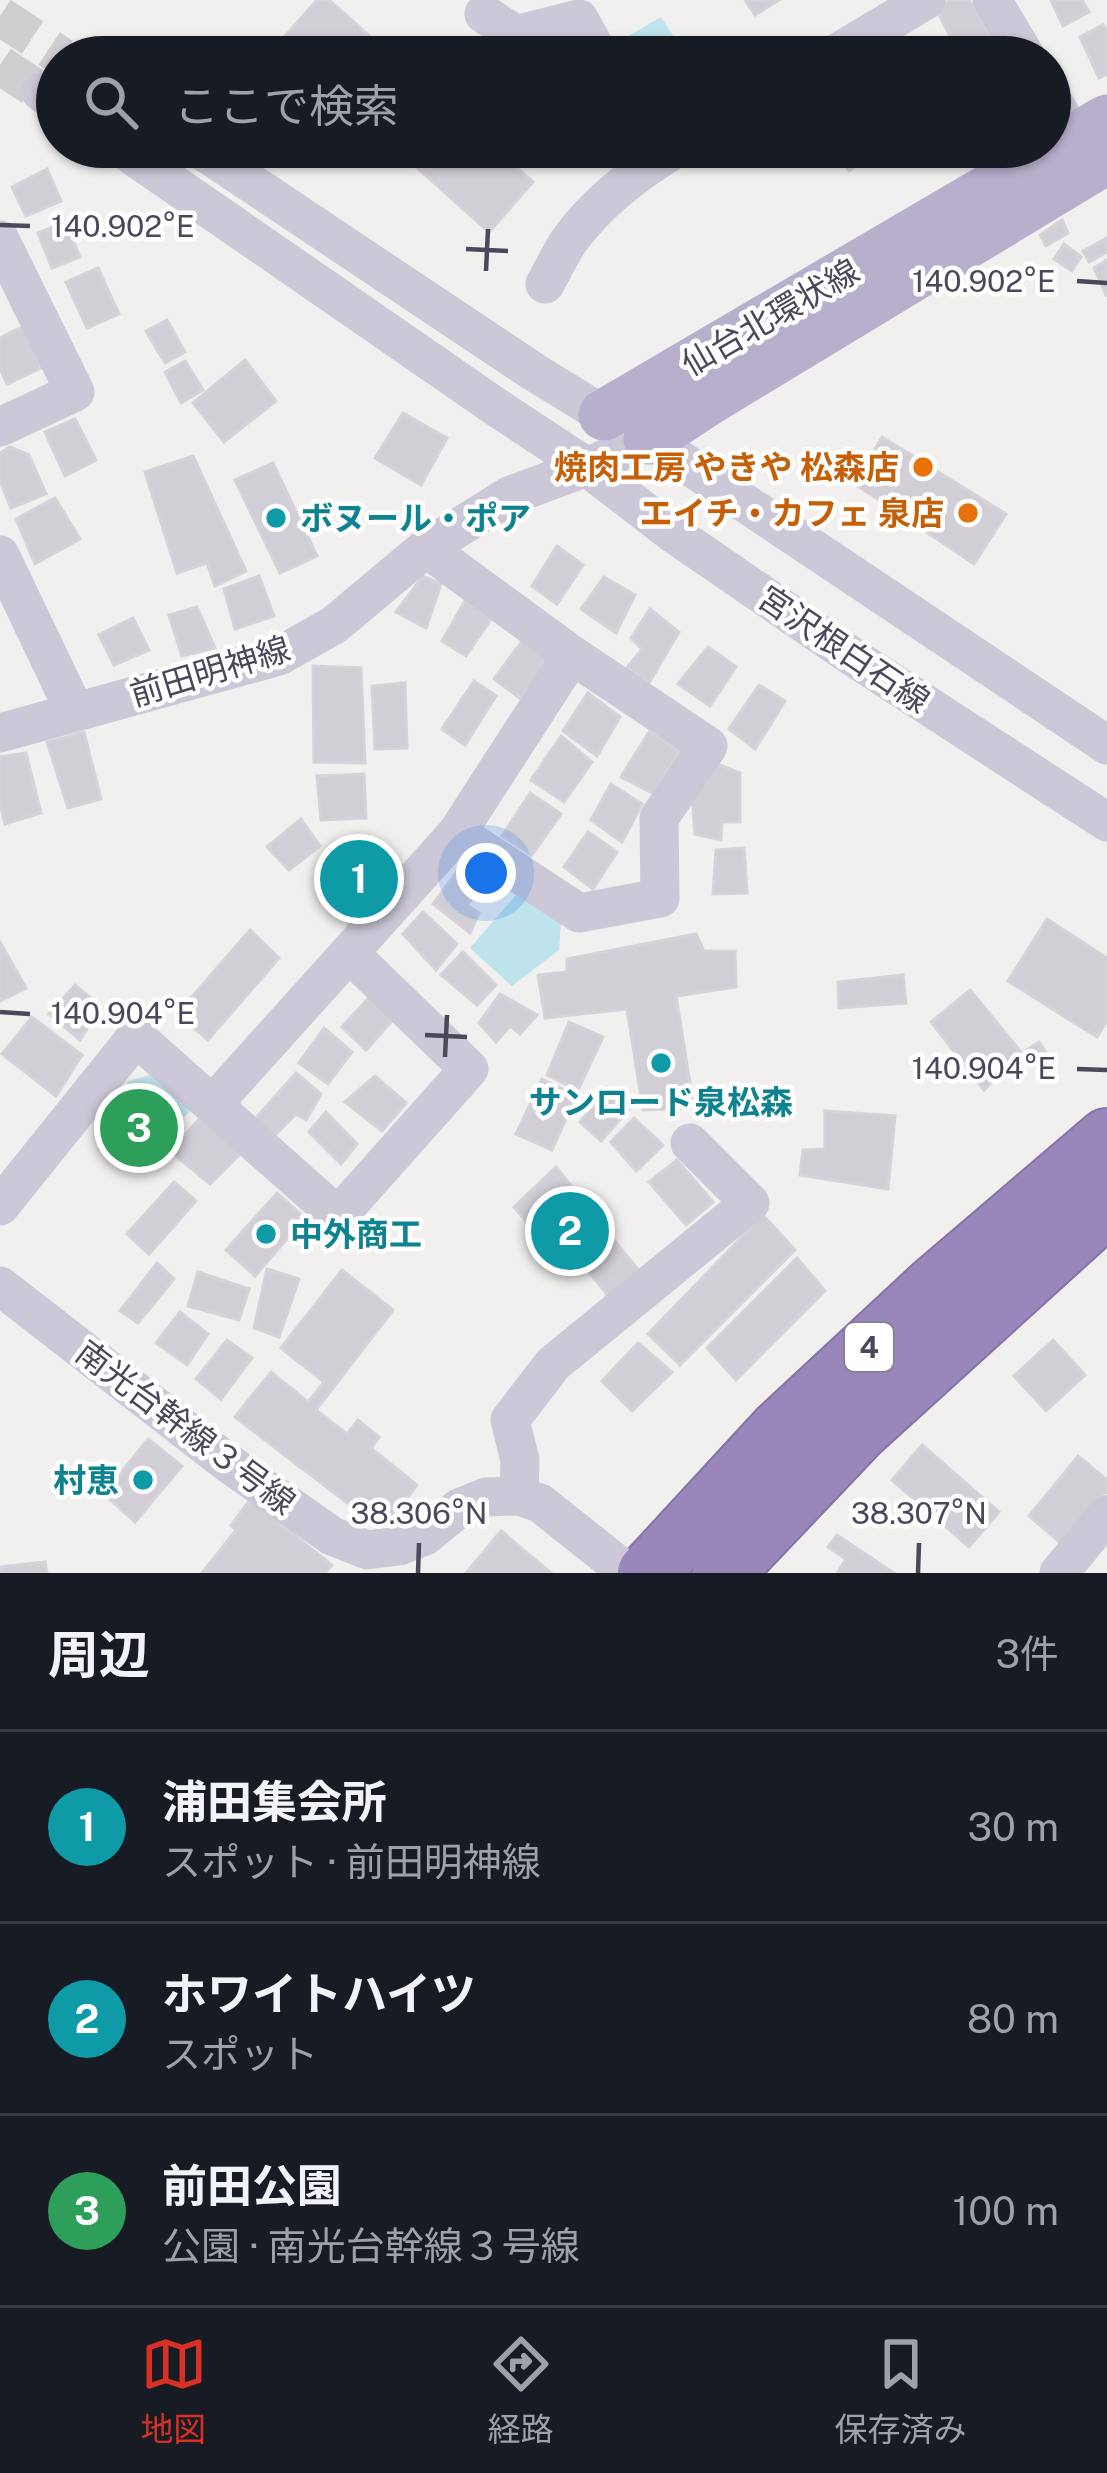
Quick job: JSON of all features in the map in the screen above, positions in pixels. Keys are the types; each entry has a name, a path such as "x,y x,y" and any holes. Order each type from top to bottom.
{"highway":[{"name":"4","path":"648,1573 779,1431 935,1286 1107,1139"},
{"name":"4","path":"722,1573 859,1430 1107,1205"}],"main road":[{"name":"仙台北環状線","path":"604,416 1018,168"},
{"name":"仙台北環状線","path":"649,439 1029,168"}],"street":[{"path":"865,36 926,0"},
{"path":"992,0 1013,36"},
{"path":"484,14 515,35 579,19 588,36"},
{"name":"宮沢根白石線","path":"150,168 587,466 674,535 1107,822"},
{"name":"宮沢根白石線","path":"228,168 604,416 649,439 1107,745"},
{"path":"545,284 570,240 642,168"},
{"path":"0,241 75,392 0,427"},
{"path":"587,466 604,416"},
{"name":"前田明神線","path":"0,733 279,656 334,625 426,548 509,496 649,439"},
{"path":"426,548 572,655 708,746 659,818 660,898 580,913 457,833"},
{"path":"0,555 75,712"},
{"path":"213,1104 457,833 572,655"},
{"path":"0,1207 136,1037 338,1216 469,1069 350,954"},
{"path":"628,1573 540,1503 519,1496 520,1460 510,1420 553,1364 750,1203 690,1143"},
{"name":"南光台幹線３号線","path":"0,1286 228,1463 332,1537 367,1550 399,1546 425,1536 459,1508 486,1497 519,1496"},
{"path":"1062,1572 1107,1515"}],"shaded area":[{"path":"661,17 673,36 628,36"},
{"path":"517,894 561,922 559,950 512,986 470,948"},
{"path":"150,1075 194,1108 149,1148 97,1150 128,1081"}],"building":[{"path":"317,0 329,0 369,36 285,36"},
{"path":"745,0 779,0 755,15"},
{"path":"950,0 969,0 991,36 950,36 936,9"},
{"path":"1051,0 1082,0 1089,12 1063,26"},
{"path":"1103,25 1107,74 1099,78 1080,37"},
{"path":"417,168 517,168 533,182 489,232"},
{"path":"47,169 61,201 26,216 12,187"},
{"path":"1062,220 1068,233 1046,246 1040,235"},
{"path":"65,222 80,257 52,268 38,233"},
{"path":"1107,238 1107,252 1089,262 1083,251"},
{"path":"1064,244 1081,257 1072,271 1054,259"},
{"path":"1107,260 1107,297 1094,268"},
{"path":"98,268 119,314 87,328 66,282"},
{"path":"167,320 185,352 165,363 146,331"},
{"path":"24,326 41,368 7,384 0,369 0,338"},
{"path":"245,360 276,401 224,442 193,403"},
{"path":"185,361 203,390 181,403 165,372"},
{"path":"403,413 447,438 421,485 375,458"},
{"path":"75,419 96,460 65,476 45,432"},
{"path":"882,437 1006,514 974,564 855,484"},
{"path":"10,447 29,455 46,494 11,508 0,481 0,453"},
{"path":"193,456 246,571 215,586 207,563 177,573 145,472"},
{"name":"ボヌール・ポア","path":"273,463 317,556 280,573 235,480"},
{"path":"55,498 80,539 35,564 16,519"},
{"path":"557,546 583,565 557,604 532,586"},
{"path":"259,576 274,616 235,629 224,589"},
{"path":"423,576 441,584 426,628 396,612"},
{"path":"604,577 635,595 616,633 581,609"},
{"path":"465,601 491,619 466,656 442,641"},
{"path":"197,607 215,648 182,656 169,615"},
{"path":"650,609 679,632 649,683 627,668 642,649 631,638"},
{"path":"133,618 149,650 114,665 99,635"},
{"path":"522,641 548,659 521,699 494,679"},
{"path":"708,647 736,667 710,706 678,684"},
{"path":"313,666 361,668 365,763 314,762"},
{"path":"474,681 496,696 465,745 442,729"},
{"path":"405,683 407,748 375,749 372,686"},
{"path":"759,685 785,701 755,749 729,729"},
{"path":"588,693 620,717 597,756 563,731"},
{"path":"84,732 101,799 68,808 47,742"},
{"path":"649,732 679,751 654,794 621,777"},
{"path":"561,736 592,762 564,802 531,780"},
{"path":"26,753 41,813 5,824 0,757"},
{"path":"717,764 740,773 740,822 722,822 721,840 695,834 692,797"},
{"path":"364,774 366,818 321,820 317,776"},
{"path":"611,784 642,804 622,842 591,820"},
{"path":"530,793 561,814 532,855 502,836"},
{"path":"301,819 320,846 289,870 267,847"},
{"path":"588,832 617,852 593,889 564,867"},
{"path":"369,836 401,865 348,922 318,893"},
{"path":"744,848 747,893 713,894 716,850"},
{"path":"464,862 487,879 467,905 479,913 470,933 433,904"},
{"path":"423,912 457,944 436,970 403,934"},
{"path":"1047,919 1107,958 1107,1021 1097,1037 1008,981"},
{"path":"250,930 279,958 208,1040 177,1014"},
{"name":"サンロード泉松森","path":"696,934 704,951 735,951 736,987 676,996 694,1108 643,1110 627,1009 545,1018 538,975 567,972 567,959"},
{"path":"0,942 26,988 0,1001"},
{"path":"463,952 496,985 477,1005 441,975"},
{"path":"903,975 906,1003 839,1008 838,982"},
{"path":"75,985 101,1007 80,1040 49,1014"},
{"path":"970,990 1021,1052 984,1090 931,1022"},
{"path":"374,992 399,1013 366,1050 342,1027"},
{"path":"500,994 537,1015 520,1034 510,1026 496,1042 479,1023"},
{"path":"32,1017 82,1055 56,1096 2,1054"},
{"path":"569,1022 603,1037 578,1090 547,1075"},
{"path":"324,1028 352,1052 328,1084 299,1063"},
{"path":"1039,1042 1054,1064 1041,1074 1027,1050"},
{"path":"296,1073 321,1094 306,1120 296,1114 274,1136 254,1120"},
{"path":"375,1076 406,1103 382,1131 345,1102"},
{"path":"542,1079 576,1096 552,1150 516,1134"},
{"path":"607,1087 632,1106 601,1141 580,1122"},
{"path":"825,1111 895,1116 888,1189 800,1175 803,1150 825,1149"},
{"path":"326,1112 357,1144 341,1164 309,1132"},
{"path":"200,1118 240,1154 210,1184 170,1151"},
{"path":"634,1118 663,1145 636,1171 611,1142"},
{"path":"677,1160 713,1202 686,1225 649,1182"},
{"path":"556,1167 639,1271 610,1298 575,1255 560,1262 514,1207"},
{"path":"174,1182 196,1201 149,1254 127,1234"},
{"name":"中外商工","path":"277,1193 305,1218 255,1276 226,1250"},
{"path":"763,1215 795,1250 680,1365 648,1334"},
{"path":"797,1258 825,1291 736,1380 707,1348"},
{"path":"157,1263 174,1279 138,1323 120,1311"},
{"path":"267,1269 299,1279 279,1337 254,1328"},
{"path":"342,1270 393,1310 316,1410 347,1434 358,1420 379,1437 371,1448 417,1485 388,1524 376,1525 235,1417 271,1372 308,1402 324,1382 281,1348"},
{"path":"198,1272 249,1289 239,1320 188,1306"},
{"path":"180,1312 208,1334 187,1365 156,1343"},
{"path":"227,1340 252,1358 221,1399 196,1379"},
{"path":"1053,1340 1085,1375 1046,1411 1014,1376"},
{"path":"638,1343 672,1372 632,1411 602,1381"},
{"name":"村恵","path":"148,1439 182,1466 135,1522 104,1494"},
{"path":"922,1445 999,1512 969,1547 892,1480"},
{"path":"1078,1456 1107,1480 1107,1491 1063,1545 1029,1516"},
{"path":"250,1500 332,1565 325,1573 202,1573 236,1530 231,1525"},
{"path":"501,1531 551,1573 466,1573"},
{"path":"837,1535 894,1573 838,1572 846,1559 828,1547"},
{"path":"45,1562 47,1573 0,1573 0,1567"}],"tunnel":[{"path":"0,16 36,40"},
{"path":"0,65 36,89"}],"place":[{"name":"焼肉工房 やきや 松森店","path":"923,467"},
{"name":"エイチ・カフェ 泉店","path":"968,513"},
{"name":"ボヌール・ポア","path":"276,518"},
{"name":"浦田集会所","path":"359,879"},
{"name":"サンロード泉松森","path":"661,1063"},
{"name":"前田公園","path":"139,1128"},
{"name":"ホワイトハイツ","path":"570,1231"},
{"name":"中外商工","path":"266,1234"},
{"name":"村恵","path":"143,1480"}]}
